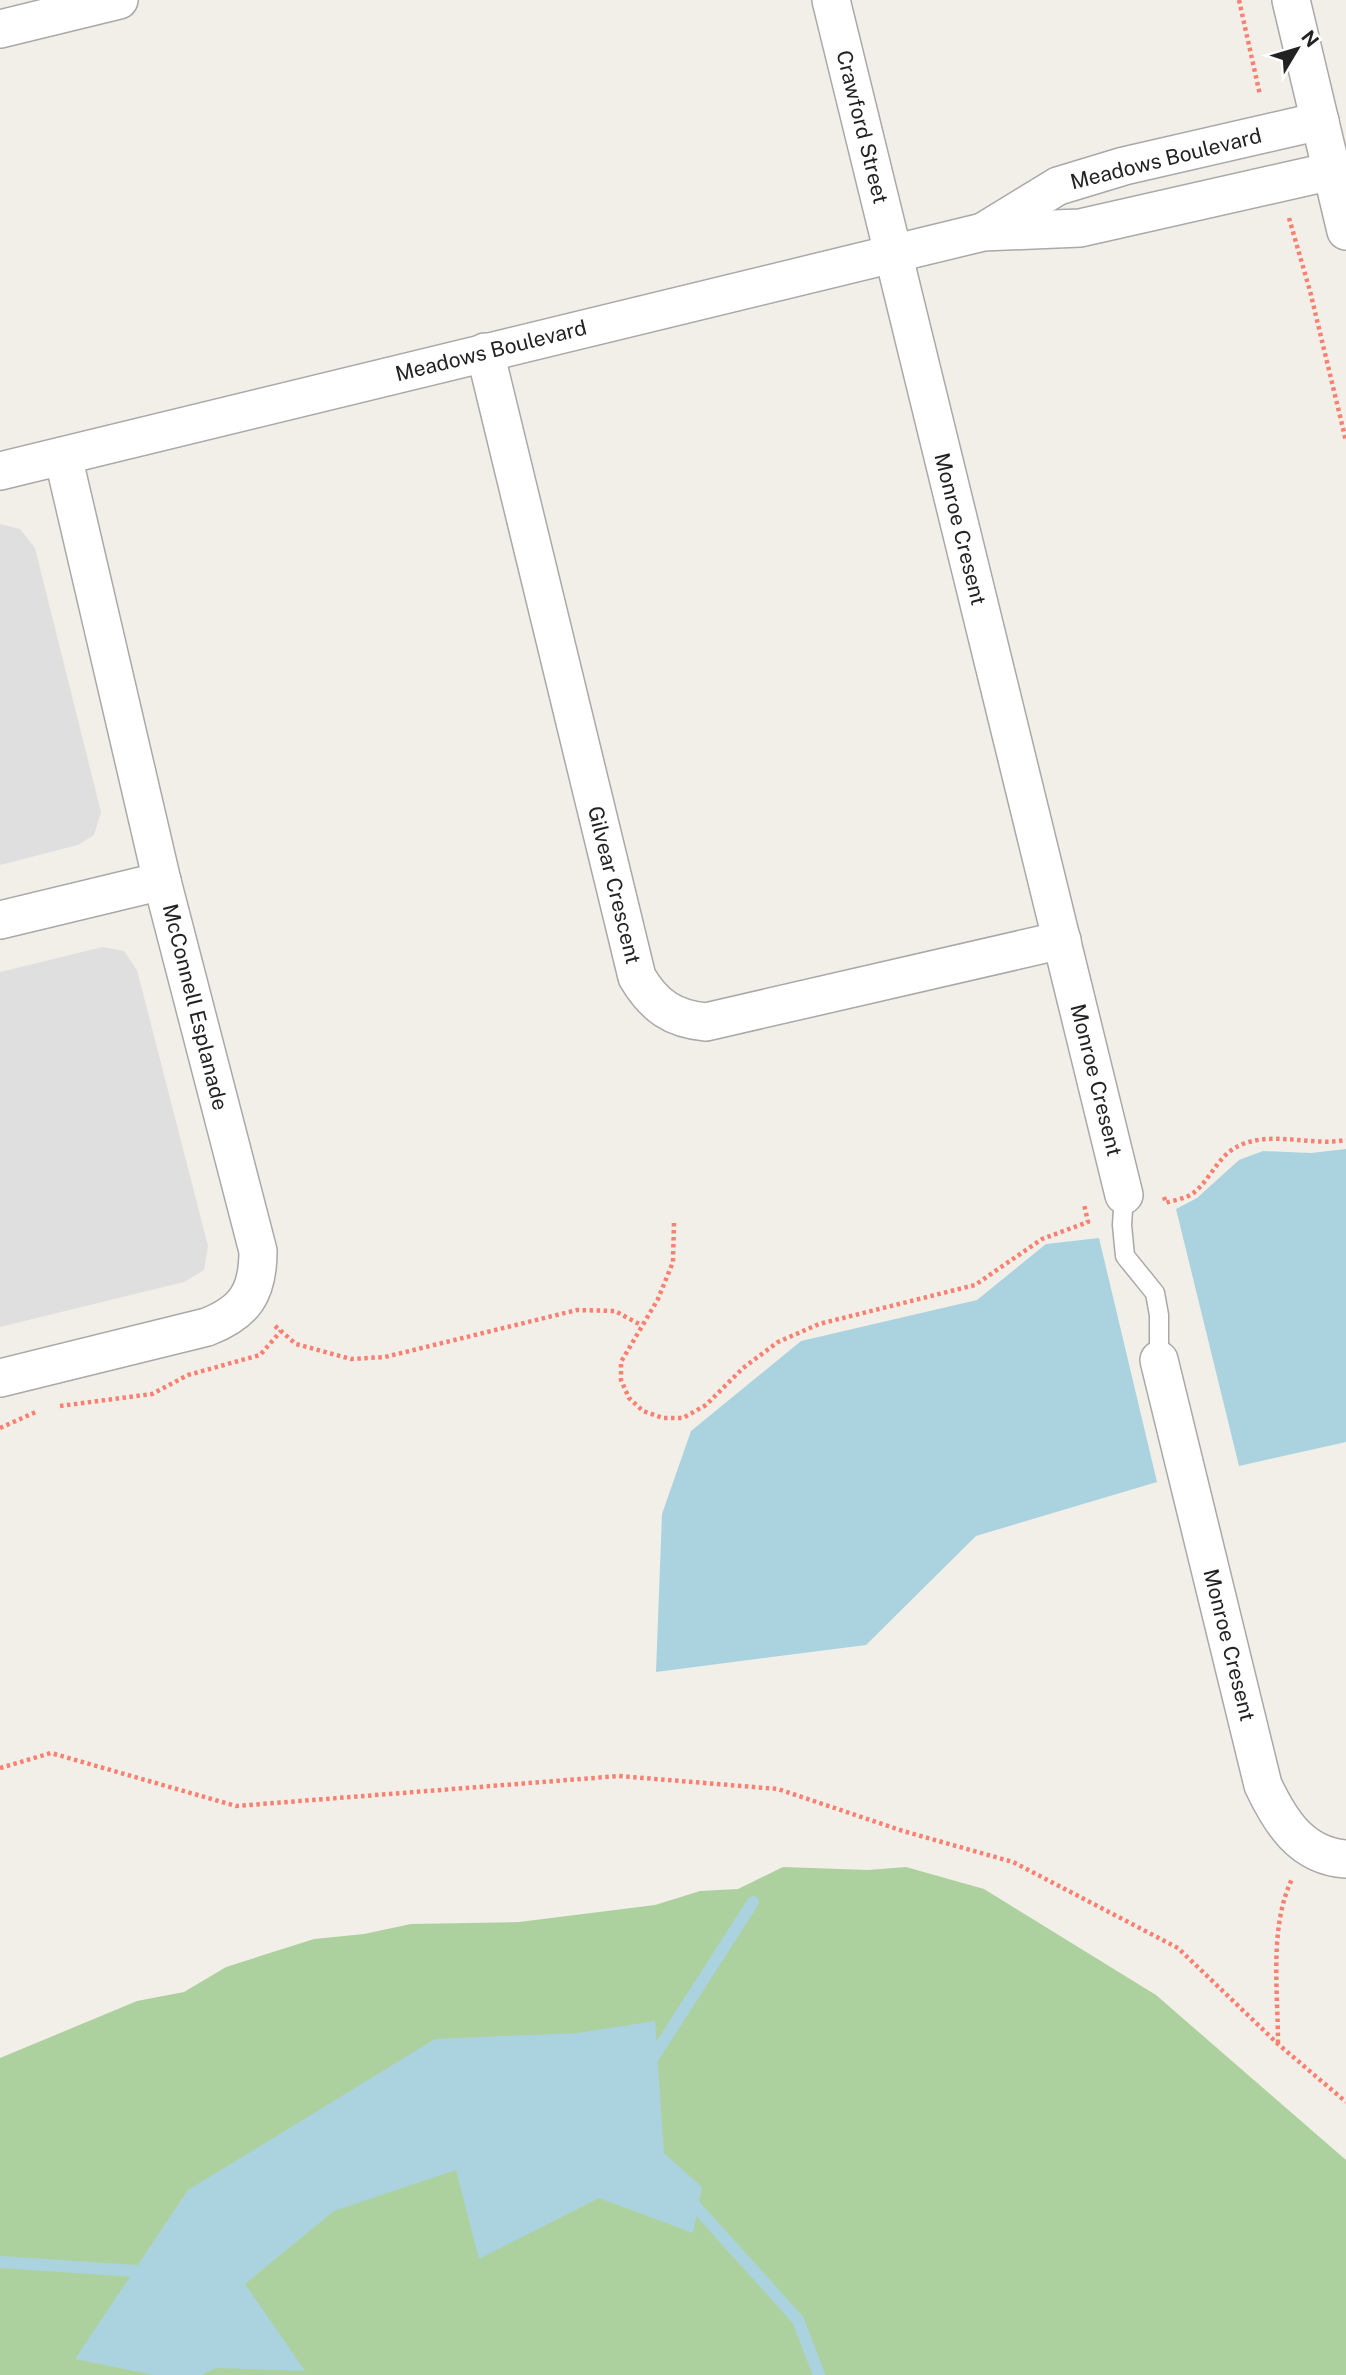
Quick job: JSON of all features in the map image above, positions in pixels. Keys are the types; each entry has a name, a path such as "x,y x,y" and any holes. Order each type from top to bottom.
{"street":[{"path":"0,29 119,0"},
{"name":"Crawford Street","path":"831,0 892,254"},
{"path":"1291,0 1346,230"},
{"name":"Meadows Boulevard","path":"982,232 1058,186 1124,166 1320,121"},
{"name":"Meadows Boulevard","path":"0,471 982,232 1080,228 1332,171"},
{"name":"Monroe Cresent","path":"892,254 1124,1193"},
{"name":"Gilvear Crescent","path":"485,352 637,977 648,996 664,1011 685,1020 706,1022 1062,940"},
{"name":"McConnell Esplanade","path":"63,456 162,881 258,1251 258,1276 246,1301"},
{"path":"0,920 162,881"},
{"path":"0,1378 208,1327 231,1318 246,1301"},
{"name":"Monroe Cresent","path":"1159,1360 1263,1785 1280,1821 1310,1848 1332,1858 1346,1859"}],"lane":[{"name":"Monroe Cresent","path":"1124,1193 1122,1225 1125,1255 1155,1293 1159,1315 1159,1360"}],"path":[{"path":"1239,0 1261,103"},
{"path":"1288,215 1310,291 1346,441"},
{"path":"674,1223 673,1262 658,1299 621,1362 621,1380 629,1398 643,1411 663,1419 683,1418 706,1405 743,1368 778,1342 819,1324 975,1285 1042,1239 1088,1222 1082,1198 1124,1193 1160,1180 1166,1203 1191,1195 1231,1150 1251,1142 1274,1138 1316,1144 1346,1139"},
{"path":"246,1301 296,1345 351,1359 385,1357 578,1310 615,1311 641,1325"},
{"path":"59,1406 152,1394 188,1376 260,1355 281,1331"},
{"path":"0,1427 46,1408"},
{"path":"0,1768 51,1753 236,1806 619,1776 778,1789 903,1831 1013,1862 1178,1948 1278,2044 1346,2102"},
{"path":"1278,2044 1278,1960 1283,1898 1294,1876"}],"shaded area":[{"path":"0,524 20,529 35,548 101,812 94,835 78,845 0,865"},
{"path":"103,947 124,951 137,970 208,1246 204,1270 184,1282 0,1327 0,972"}],"green space":[{"path":"783,1867 868,1870 906,1867 984,1889 1156,1995 1346,2160 1346,2375 0,2375 0,2058 137,2001 184,1992 226,1967 314,1939 364,1934 411,1924 519,1922 655,1905 700,1891 738,1889"}],"water":[{"path":"1346,1149 1346,1442 1239,1466 1176,1209 1197,1198 1239,1160 1263,1151 1311,1153"},
{"path":"1099,1238 1157,1482 976,1536 866,1645 656,1672 662,1514 691,1431 801,1341 977,1300 1046,1244"},
{"path":"655,2021 664,2153 702,2187 693,2233 599,2198 479,2259 456,2170 334,2211 245,2284 305,2371 216,2368 201,2375 154,2375 75,2359 188,2190 435,2039 578,2033"}],"waterway":[{"path":"649,2064 753,1902"},
{"path":"688,2198 798,2320 819,2375"},
{"path":"0,2262 150,2272"}]}
